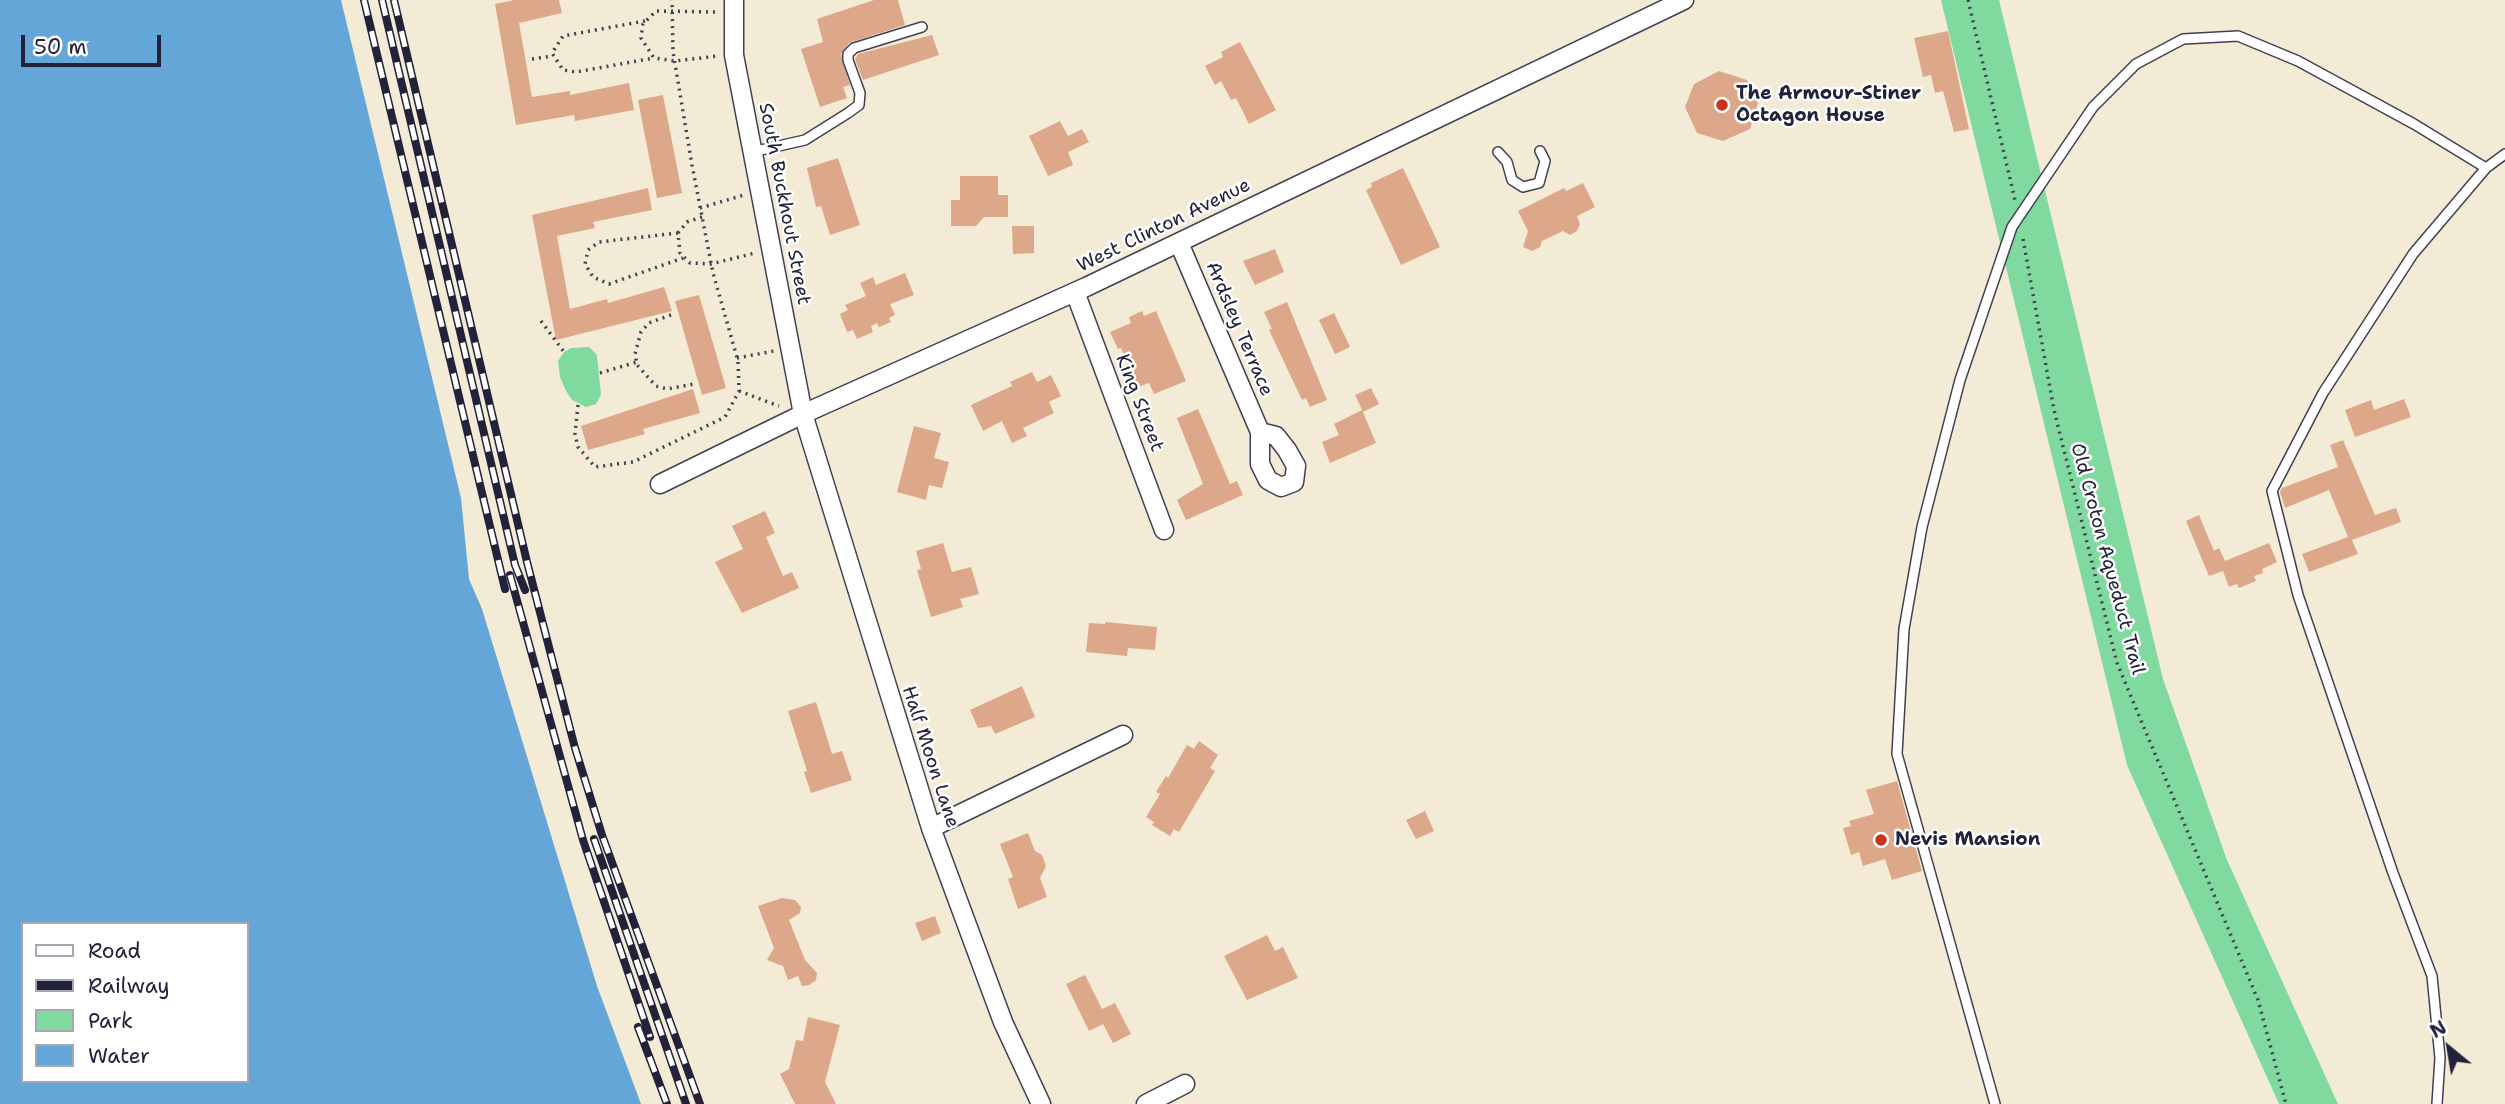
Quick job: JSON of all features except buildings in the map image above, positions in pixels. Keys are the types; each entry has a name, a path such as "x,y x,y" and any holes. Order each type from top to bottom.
{"street":[{"name":"South Buckhout Street","path":"734,0 734,55 803,414"},
{"name":"West Clinton Avenue","path":"660,484 803,414 1179,243 1463,103 1684,0"},
{"name":"Ardsley Terrace","path":"1179,243 1260,432"},
{"name":"King Street","path":"1075,292 1164,530"},
{"name":"Half Moon Lane","path":"803,414 930,828 1003,1022 1041,1104"},
{"path":"930,828 1123,734"},
{"path":"1146,1104 1185,1084"}],"lane":[{"path":"752,152 805,140 848,113 859,104 860,93 848,54 854,48 922,27"},
{"path":"1996,1104 1898,754 1904,629 1922,527 1960,380 2012,228 2093,107 2136,64 2183,39 2238,36 2298,61 2414,124 2486,168"},
{"path":"1498,152 1507,162 1512,180 1523,187 1539,183 1545,161 1540,151"},
{"path":"2437,1104 2440,1058 2432,976 2384,848 2298,595 2272,491 2323,393 2413,254 2486,168 2505,154"}],"path":[{"path":"578,405 575,434 578,447 595,467 633,463 724,417 739,391 737,358 711,264 700,208 675,61 671,0"},
{"name":"Old Croton Aqueduct Trail","path":"1968,0 2019,218 2054,411 2117,663 2258,1000 2286,1104"},
{"path":"715,12 672,9 656,11 645,21 563,36 554,46 553,56 563,71 576,72 654,58 675,61 734,55"},
{"path":"645,21 641,38 654,58"},
{"path":"532,59 553,56"},
{"path":"700,208 760,191"},
{"path":"702,217 687,222 678,233 678,247 683,258 701,266 771,249"},
{"path":"678,233 599,242 588,250 585,264 593,278 609,284 683,258"},
{"path":"671,315 649,323 641,332 636,342 636,362 656,386 667,389 694,384"},
{"path":"541,321 564,352"},
{"path":"737,358 776,350"},
{"path":"600,373 636,362"},
{"path":"739,391 803,414"}],"green space":[{"path":"1941,0 1999,0 2163,679 2227,860 2338,1104 2279,1104 2127,765"},
{"path":"589,347 597,355 601,395 596,404 586,407 572,400 566,391 560,377 558,361 564,352 571,348"}],"water":[{"path":"0,0 341,0 461,498 469,579 482,609 597,986 641,1104 0,1104"}],"railway":[{"path":"364,0 505,589"},
{"path":"382,0 515,565 525,590"},
{"path":"394,0 527,562 575,748 602,835 700,1104"},
{"path":"510,575 583,840 650,1037"},
{"path":"594,839 686,1104"},
{"path":"638,1027 667,1104"}],"place":[{"name":"The Armour-Stiner Octagon House","path":"1722,105"},
{"name":"Nevis Mansion","path":"1881,840"}]}
